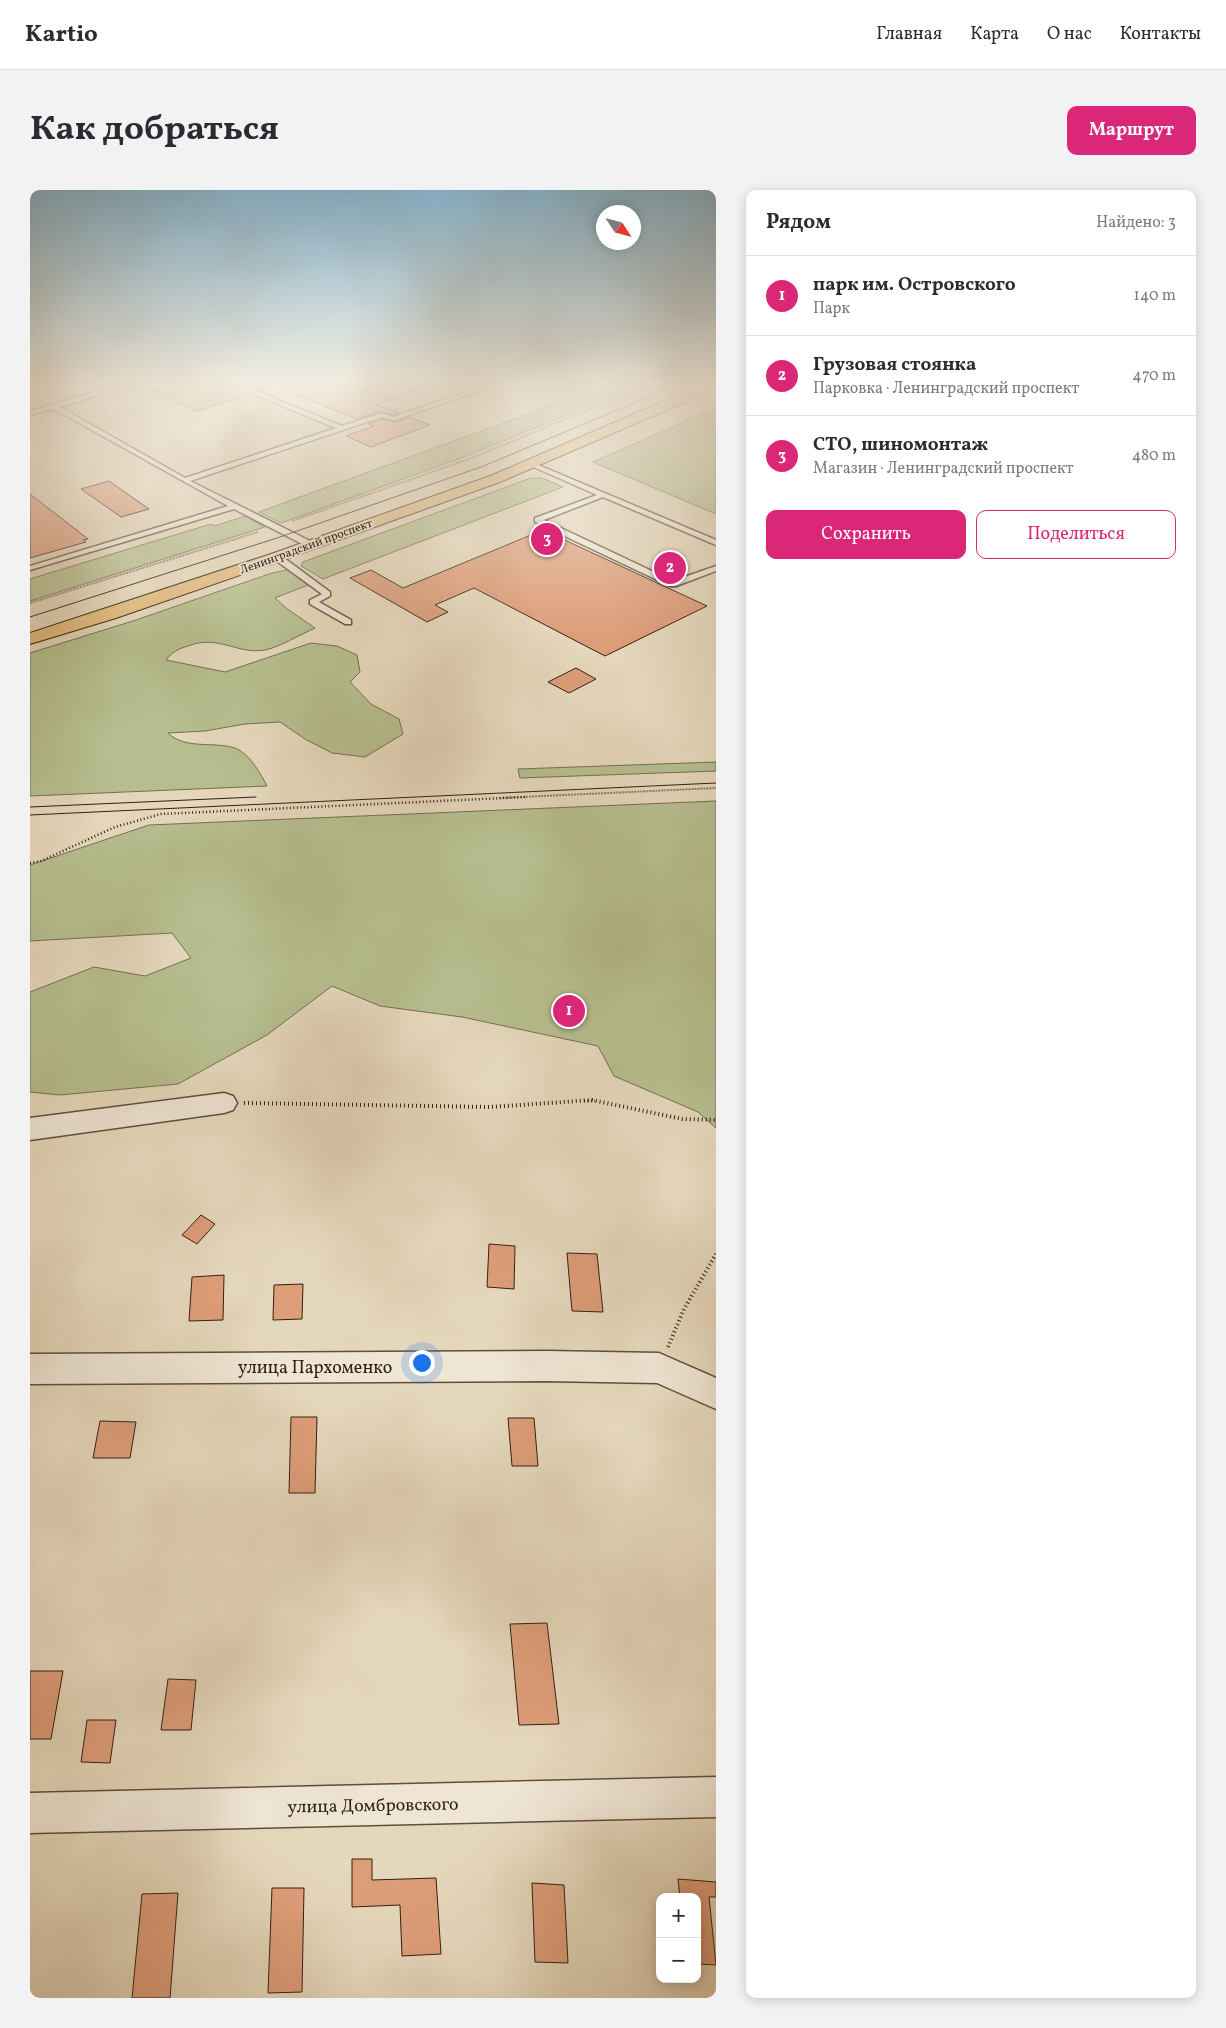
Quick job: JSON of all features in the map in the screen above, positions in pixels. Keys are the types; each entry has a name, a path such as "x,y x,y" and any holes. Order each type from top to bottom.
{"main road":[{"name":"Ленинградский проспект","path":"30,639 277,557 522,467"}],"street":[{"path":"30,1129 224,1103"},
{"name":"улица Пархоменко","path":"30,1369 547,1366 660,1368"},
{"path":"660,1368 716,1394"},
{"name":"улица Домбровского","path":"30,1813 716,1796"}],"lane":[{"path":"163,467 311,544"},
{"path":"185,480 223,467"},
{"path":"539,467 716,543"},
{"path":"602,495 538,520 673,584 716,568"},
{"path":"30,568 236,506"},
{"path":"277,557 328,594 313,602 348,622"}],"path":[{"path":"30,603 276,527 445,467"},
{"path":"30,863 41,861 115,827 161,814 716,788"},
{"path":"224,1103 447,1104 490,1107 592,1100 682,1119 716,1120"},
{"path":"660,1368 684,1308 716,1254"}],"green space":[{"path":"382,467 435,467 281,523 259,512"},
{"path":"606,467 716,467 716,514"},
{"path":"531,478 542,478 563,487 323,579 301,566 303,562"},
{"path":"245,516 265,527 30,601 30,579 211,524 215,526"},
{"path":"287,570 300,576 308,585 275,598 315,628 270,649 255,651 219,643 199,643 178,650 166,660 225,672 311,643 337,646 357,655 360,672 350,682 371,704 399,719 403,734 365,757 332,753 305,739 280,722 245,724 205,731 168,733 183,742 235,748 245,754 254,764 267,786 30,796 30,653 136,620 272,573"},
{"path":"716,762 716,771 520,778 518,769"},
{"path":"716,801 716,1128 698,1112 614,1076 598,1046 462,1017 380,1006 332,986 267,1035 178,1084 60,1095 30,1092 30,992 94,967 145,976 191,958 172,933 30,941 30,865 149,825"}],"building":[{"path":"109,481 149,509 121,517 81,489"},
{"path":"30,494 88,539 83,540 86,542 30,558"},
{"path":"543,530 707,606 605,656 474,588 435,605 448,612 427,622 350,578 371,570 403,588"},
{"path":"576,668 596,679 569,693 548,682"},
{"path":"201,1215 215,1224 197,1244 182,1235"},
{"path":"489,1244 515,1246 514,1289 487,1287"},
{"path":"567,1253 597,1254 603,1312 572,1311"},
{"path":"224,1275 223,1320 189,1321 192,1277"},
{"path":"303,1284 302,1319 273,1320 274,1285"},
{"path":"291,1417 317,1417 315,1493 289,1493"},
{"path":"508,1418 534,1418 538,1466 512,1466"},
{"path":"100,1421 136,1422 130,1458 93,1458"},
{"path":"547,1623 559,1724 519,1725 510,1624"},
{"path":"30,1671 63,1671 51,1739 30,1739"},
{"path":"168,1679 196,1680 191,1730 161,1730"},
{"path":"87,1720 116,1720 110,1763 81,1762"},
{"path":"352,1859 372,1859 372,1880 436,1878 441,1954 402,1956 400,1905 352,1907"},
{"path":"678,1879 716,1882 716,1897 709,1897 716,1965 701,1964 701,1893 680,1893"},
{"path":"532,1883 564,1885 568,1963 535,1962"},
{"path":"272,1888 304,1888 302,1992 268,1993"},
{"path":"178,1893 170,1998 132,1998 142,1894"}],"tram line":[{"path":"30,617 277,538 480,467"},
{"path":"30,815 716,783"},
{"path":"30,807 256,797"}],"place":[{"name":"СТО, шиномонтаж","path":"547,539"},
{"name":"Грузовая стоянка","path":"670,568"},
{"name":"парк им. Островского","path":"569,1011"}]}
